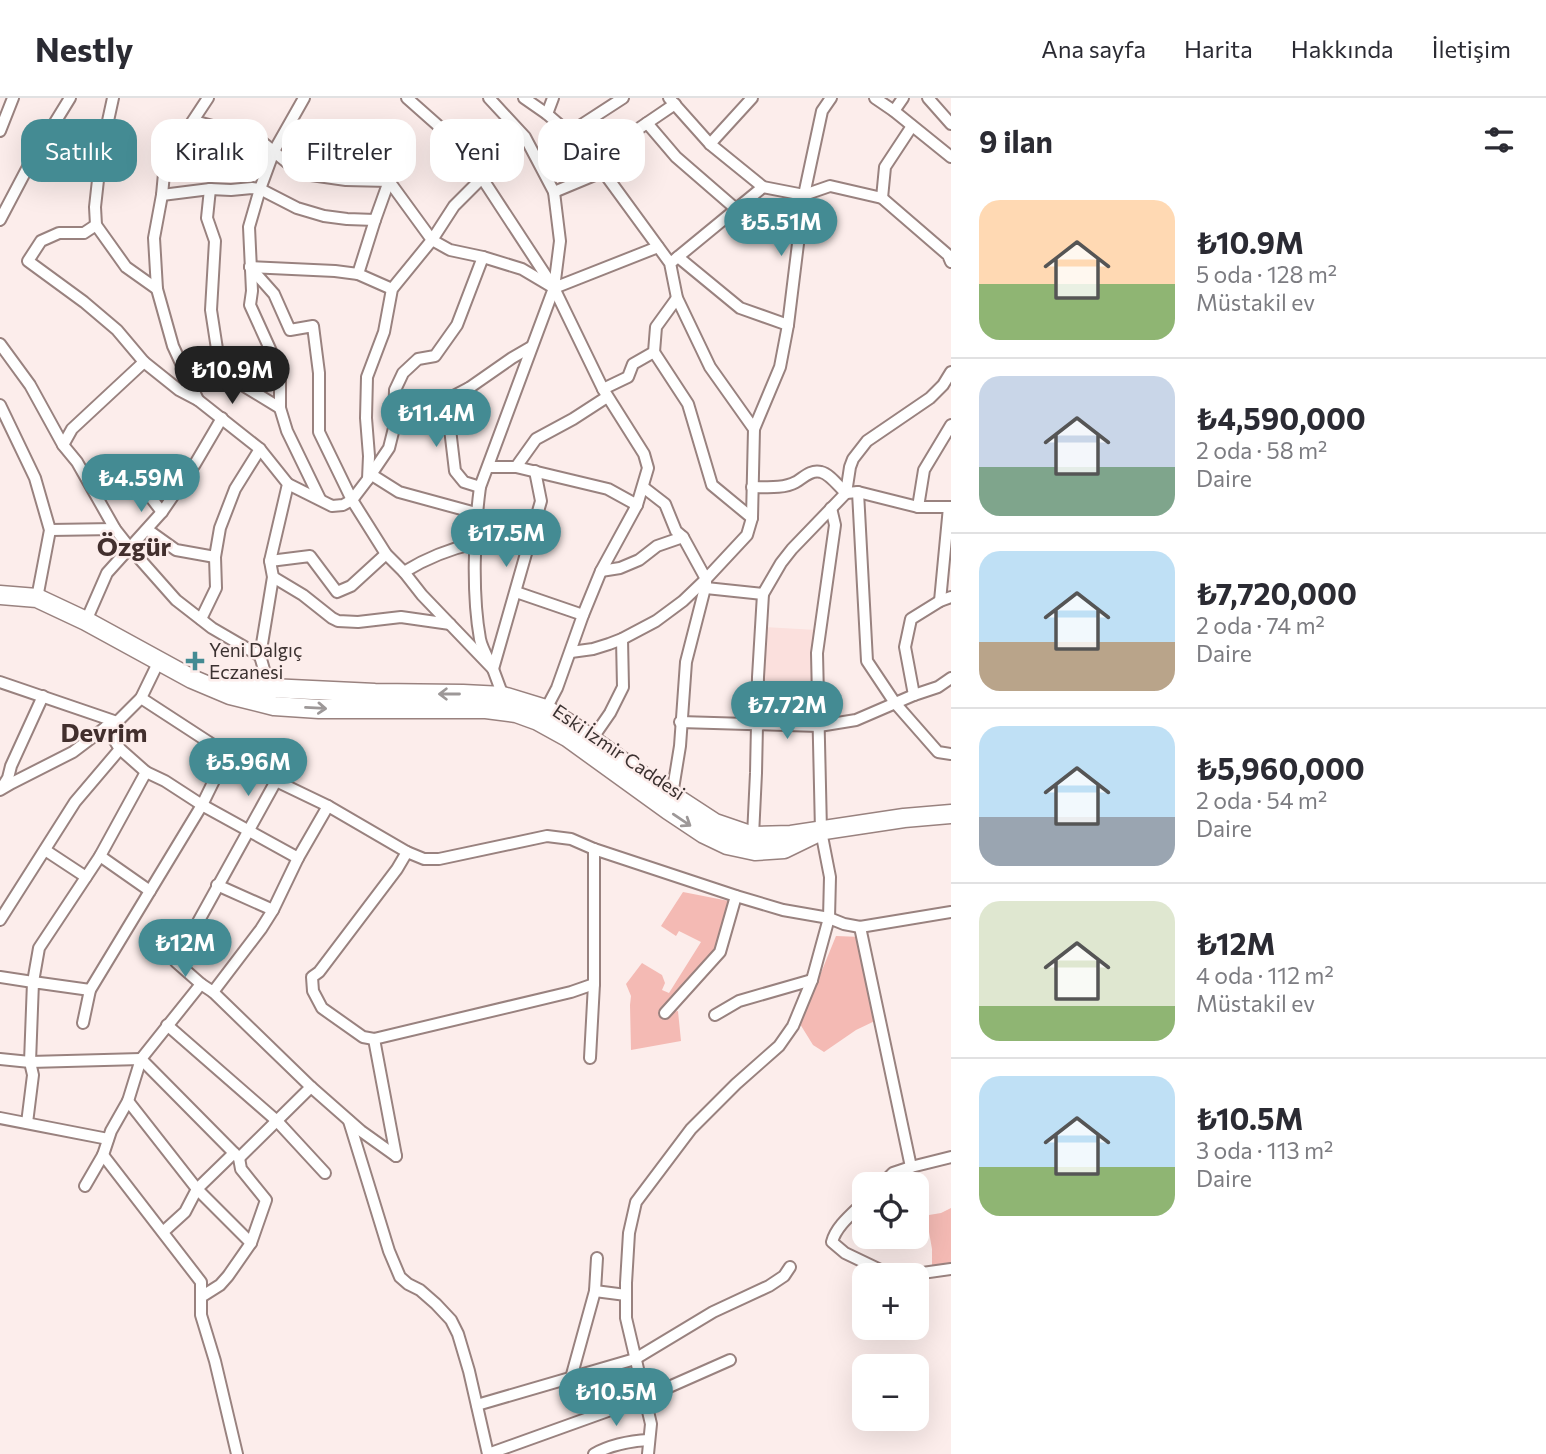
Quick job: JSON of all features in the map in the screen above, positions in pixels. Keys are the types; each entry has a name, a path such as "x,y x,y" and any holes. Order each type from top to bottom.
{"main road":[{"name":"Eski İzmir Caddesi","path":"0,594 37,598 181,672 234,684 319,709 486,709 516,713 538,721 567,737 668,810 704,834 727,845 755,851 784,849 821,831"},
{"name":"Eski İzmir Caddesi","path":"272,697 375,693 503,696 546,709 715,823 753,836 791,835 904,818 951,814"}],"street":[{"path":"0,131 13,98"},
{"path":"0,220 30,163 70,98"},
{"path":"113,98 101,153 95,206 96,225 126,267 157,289"},
{"path":"195,119 208,98"},
{"path":"303,98 274,151 248,228 252,291 250,305 280,371 280,408 287,431 320,499"},
{"path":"407,98 431,119"},
{"path":"489,98 525,137 554,192 560,241 554,288 480,488 476,513 475,586 480,642 503,696"},
{"path":"524,98 553,119"},
{"path":"547,114 553,98"},
{"path":"591,119 623,98"},
{"path":"710,144 752,98"},
{"path":"570,652 593,649 622,639 656,621 706,584 747,535 752,518 754,429 780,367 788,325 804,195 822,111 831,98"},
{"path":"874,98 951,157"},
{"path":"894,111 903,98"},
{"path":"928,98 951,124"},
{"path":"736,209 676,157 647,123 672,101 710,144 763,187 804,195 830,186 883,198 948,255 951,262"},
{"path":"883,198 885,167 912,126"},
{"path":"268,146 282,158"},
{"path":"163,182 154,237 157,289 173,345 198,400"},
{"path":"358,274 389,182"},
{"path":"390,182 432,240 450,250 522,269 554,288"},
{"path":"370,477 366,418 367,377 384,332 392,289 432,240 454,206 478,182"},
{"path":"485,182 554,288 605,393 644,454 648,468 637,505 601,571 557,688 546,709"},
{"path":"554,192 578,182"},
{"path":"609,182 658,247 674,260 740,308 788,325"},
{"path":"674,260 763,187"},
{"path":"162,195 210,189 252,188 260,189 297,208 324,216 375,219"},
{"path":"210,189 207,218 215,241 211,310 217,349 234,380 280,408"},
{"path":"96,225 84,233 59,233 41,240 28,261 117,330 144,362 260,449 288,484 332,506 343,505 352,500 389,448 394,428 395,390 403,373 418,359 435,356 457,325 483,257"},
{"path":"554,288 658,247"},
{"path":"674,260 677,298 710,367 754,429"},
{"path":"250,267 358,274 392,289"},
{"path":"250,267 274,294 290,330 313,326 319,373 319,432 352,500 386,554 493,669"},
{"path":"677,298 656,327 654,352 688,404 712,485 752,518"},
{"path":"0,344 30,385 63,445 77,462 115,528 130,548 176,600 212,628 260,656"},
{"path":"394,428 428,418 446,400 531,347"},
{"path":"516,467 536,439 573,419 628,377 633,364 654,352"},
{"path":"63,445 72,429 144,362"},
{"path":"846,494 850,467 862,446 947,388 951,372"},
{"path":"469,387 450,429 455,471 464,482 480,488"},
{"path":"0,405 36,478 50,530 37,598"},
{"path":"86,621 107,573 162,512 222,418"},
{"path":"918,507 924,470 951,425"},
{"path":"201,619 216,588 215,557 220,528 234,489 260,449"},
{"path":"123,461 162,512"},
{"path":"488,467 516,467 608,489 637,505"},
{"path":"493,669 541,501 535,471"},
{"path":"752,488 790,484 818,471 824,473 846,494"},
{"path":"370,477 399,492 476,513"},
{"path":"272,697 260,656 273,577 270,561 288,484"},
{"path":"643,487 665,503 676,531 683,537 706,584 686,662 680,746 672,795"},
{"path":"858,492 867,661 895,703 938,752 951,754"},
{"path":"753,836 763,594 792,549 846,494 858,492 918,507 950,507 945,599 911,619 905,647 914,695"},
{"path":"648,1454 651,1424 626,1318 629,1233 636,1202 691,1129 779,1046 793,1026 812,980 829,918 830,877 821,831 817,653 835,525 831,508"},
{"path":"50,530 115,528"},
{"path":"148,530 176,550 215,557"},
{"path":"601,571 620,568 657,546 683,537"},
{"path":"404,572 428,558 476,543"},
{"path":"270,561 310,556 337,592 351,586 386,554"},
{"path":"273,577 338,621 358,622 401,617 450,624"},
{"path":"706,584 763,594"},
{"path":"516,592 583,615"},
{"path":"592,740 623,687 622,639"},
{"path":"0,791 73,752 112,725 141,698 159,662"},
{"path":"680,722 819,726 856,720 939,687 951,678"},
{"path":"0,682 43,696 112,725 120,750 146,772 298,858"},
{"path":"0,791 43,696"},
{"path":"141,698 227,754 424,859 439,859 547,836 571,839 736,896 844,924 860,927 951,912"},
{"path":"0,920 75,802 120,750"},
{"path":"83,1023 90,989 202,805 227,754"},
{"path":"27,1123 33,1075 30,1062 33,982 39,948 100,856 146,772"},
{"path":"276,781 176,962 213,992 349,1121 396,1156 374,1039"},
{"path":"213,992 273,910 298,858 328,806"},
{"path":"590,1058 594,984 594,849"},
{"path":"45,850 86,877"},
{"path":"407,852 397,869 313,977 313,992 322,1008 363,1037 374,1039 571,992 594,984"},
{"path":"100,856 150,891"},
{"path":"217,885 273,910"},
{"path":"665,1013 720,952 736,896"},
{"path":"860,927 911,1167"},
{"path":"0,977 90,989"},
{"path":"715,1015 739,1001 812,980"},
{"path":"85,1186 128,1101 141,1059 201,984"},
{"path":"167,1025 277,1121 325,1173"},
{"path":"0,1059 30,1062 141,1059 236,1156 241,1169 266,1200 251,1242 220,1285 201,1297"},
{"path":"163,1232 185,1212 197,1189 277,1121 312,1087"},
{"path":"128,1101 197,1189 251,1242"},
{"path":"0,1118 108,1139"},
{"path":"349,1121 389,1251 400,1277 420,1290 451,1320 461,1344 488,1454 644,1398 730,1360"},
{"path":"103,1155 201,1282 201,1315 215,1361 236,1454"},
{"path":"896,1172 951,1157"},
{"path":"852,1214 842,1224 832,1242 845,1253 866,1263"},
{"path":"571,1378 594,1291 597,1258"},
{"path":"477,1405 635,1359 713,1312 769,1286 784,1276 790,1267"},
{"path":"929,1272 951,1269"},
{"path":"594,1291 626,1295"},
{"path":"594,1454 610,1446 649,1440"}],"shaded area":[{"path":"764,627 817,630 815,724 784,727 759,702"},
{"path":"683,892 734,902 720,952 667,1013 678,1011 681,1041 631,1050 631,996 626,984 642,963 662,975 665,983 662,990 669,993 701,942 679,931 676,936 661,926"},
{"path":"836,936 862,937 879,1019 856,1030 824,1052 813,1045 800,1024"},
{"path":"951,1208 951,1269 932,1272 929,1215"}],"place":[{"name":"Yeni Dalgıç Eczanesi","path":"195,661"}],"district":[{"name":"Özgür","path":"134,547"},
{"name":"Devrim","path":"104,733"}]}
